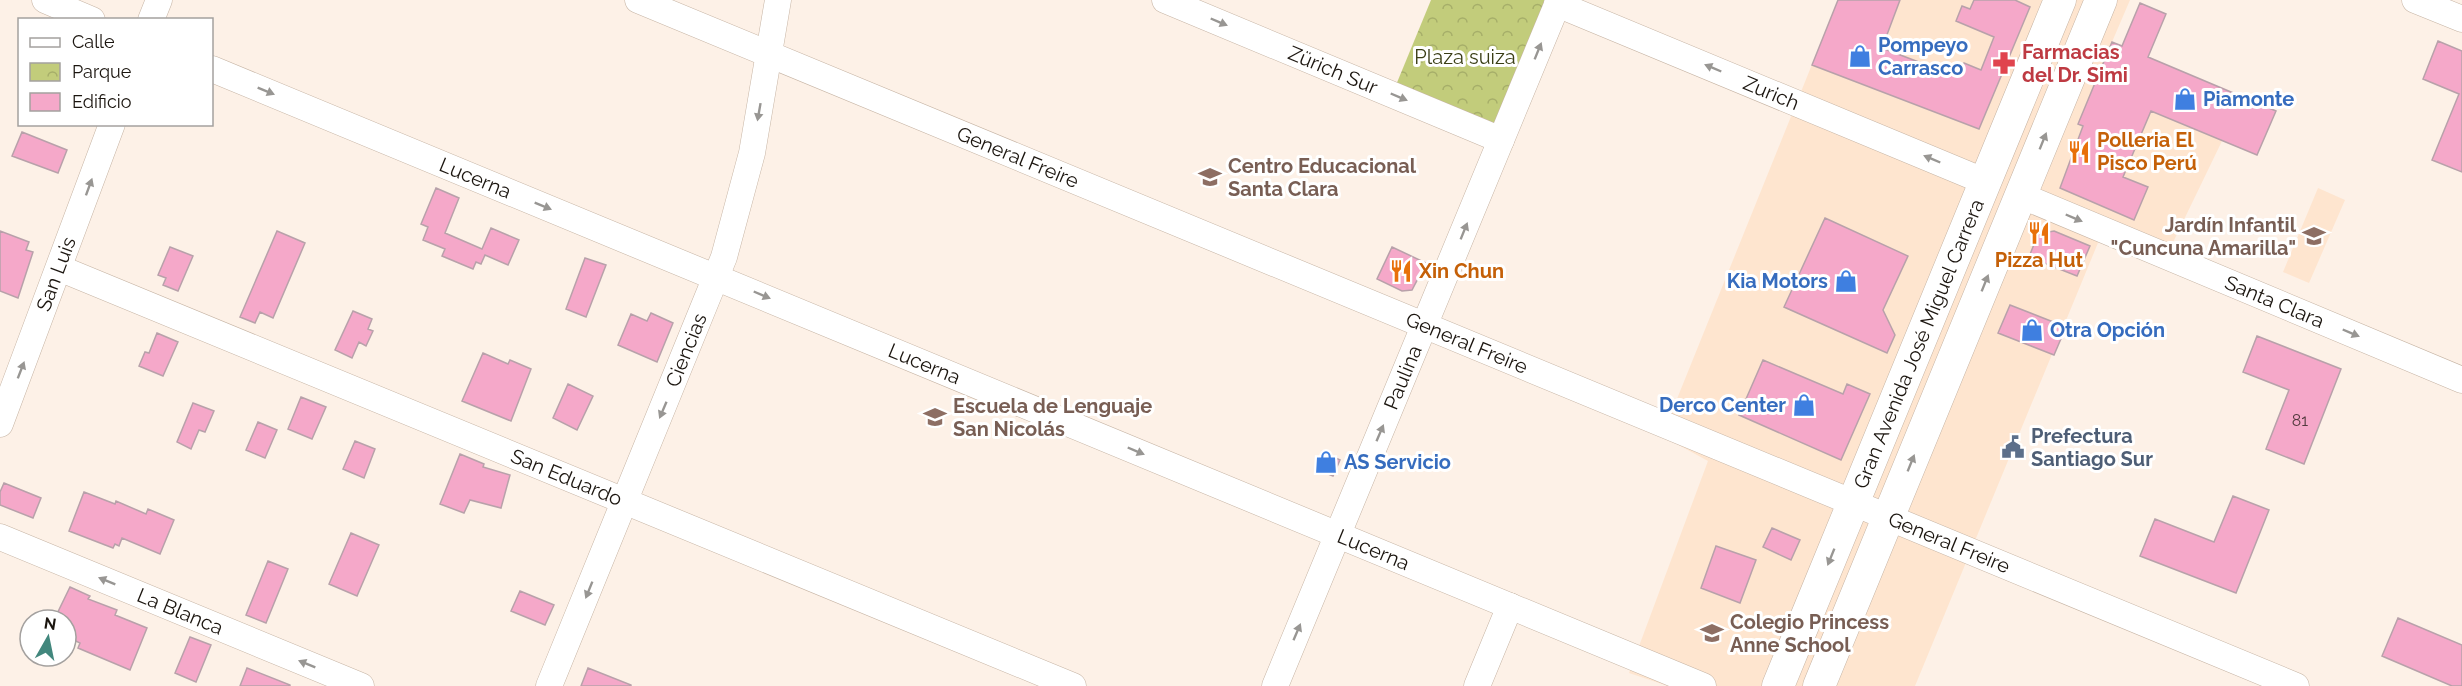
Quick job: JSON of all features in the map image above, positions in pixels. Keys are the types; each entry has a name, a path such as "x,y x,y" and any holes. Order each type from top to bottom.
{"main road":[{"name":"Gran Avenida José Miguel Carrera","path":"1778,686 2060,0"},
{"name":"Gran Avenida José Miguel Carrera","path":"1819,686 2101,0"}],"street":[{"path":"45,0 87,18"},
{"path":"153,18 159,0"},
{"name":"General Freire","path":"638,0 1426,324 2296,686"},
{"name":"Ciencias","path":"549,686 717,278 734,227 747,173 778,0"},
{"name":"Zürich Sur","path":"1165,0 1501,140"},
{"path":"2415,0 2462,19"},
{"name":"Paulina","path":"1275,686 1558,2"},
{"name":"Zurich","path":"1558,2 1986,182"},
{"name":"Lucerna","path":"213,69 1703,686"},
{"name":"San Luis","path":"0,424 111,126"},
{"name":"Santa Clara","path":"2020,195 2462,380"},
{"name":"San Eduardo","path":"59,268 1073,686"},
{"name":"La Blanca","path":"0,537 361,686"},
{"path":"1477,686 1510,606"}],"shaded area":[{"path":"1838,0 2130,0 2112,42 2276,111 2257,155 2222,141 2164,261 2100,238 1915,686 1668,686 1629,673 1708,461 1662,436"},
{"name":"Jardín Infantil \"Cuncuna Amarilla\"","path":"2318,188 2345,200 2309,283 2283,272"}],"green space":[{"name":"Plaza suiza","path":"1431,0 1545,0 1493,126 1396,85"}],"building":[{"name":"Pompeyo Carrasco","path":"1838,0 1900,0 1882,48 1958,77 1964,63 1981,70 1994,37 1956,21 1962,6 1970,9 1974,0 2015,0 2030,7 1979,129 1812,65"},
{"path":"2140,3 2166,14 2148,57 2276,111 2257,155 2151,111 2123,177 2148,187 2134,220 2060,188 2083,126 2078,124 2112,42 2122,46"},
{"path":"2438,41 2462,51 2462,172 2432,160 2459,94 2423,79"},
{"path":"22,132 67,150 58,173 12,156"},
{"path":"436,188 459,198 445,233 482,249 491,228 519,240 508,265 485,255 481,264 476,262 473,269 442,256 445,249 423,240 428,227 421,224"},
{"name":"Kia Motors","path":"1825,218 1908,256 1883,310 1895,335 1887,353 1784,307"},
{"path":"0,231 29,242 26,250 33,252 18,298 0,291"},
{"path":"277,231 305,243 273,318 260,312 255,323 240,317"},
{"path":"2054,231 2090,246 2077,276 2029,257 2038,234"},
{"path":"170,247 193,256 178,291 163,285 166,278 158,275"},
{"name":"Xin Chun","path":"1392,247 1426,263 1412,290 1402,291 1377,279"},
{"path":"585,258 606,265 586,317 566,309"},
{"name":"Otra Opción","path":"2010,305 2066,327 2054,355 1998,333"},
{"path":"353,311 372,319 368,329 373,331 366,346 359,342 352,358 335,350"},
{"path":"651,313 673,323 657,362 618,345 631,314 647,321"},
{"path":"157,333 178,342 163,376 139,366 145,352 149,353"},
{"path":"2257,336 2341,369 2304,464 2266,449 2289,390 2243,372"},
{"path":"483,353 508,364 510,360 531,369 511,421 462,401"},
{"name":"Derco Center","path":"1763,360 1843,394 1847,384 1870,394 1841,460 1739,415"},
{"path":"568,384 593,396 577,430 553,418"},
{"path":"301,397 326,407 312,439 288,429"},
{"path":"193,403 214,411 205,432 199,430 191,449 177,442"},
{"path":"258,422 277,430 265,458 246,450"},
{"path":"355,441 375,449 364,478 343,469"},
{"path":"1324,453 1340,460 1333,476 1316,469"},
{"path":"460,454 484,464 483,467 510,475 501,508 470,500 464,513 440,504"},
{"path":"4,483 41,498 33,518 0,505 0,492"},
{"path":"84,492 115,504 116,501 146,514 148,509 174,520 160,554 122,538 119,546 115,544 113,548 69,531"},
{"path":"2233,496 2269,510 2236,593 2140,556 2155,519 2214,542"},
{"path":"1772,528 1800,540 1791,560 1763,547"},
{"path":"351,533 379,545 357,596 329,584"},
{"path":"1716,546 1756,560 1740,603 1701,588"},
{"path":"268,561 288,569 266,623 246,615"},
{"path":"70,587 90,596 88,599 117,610 115,615 147,628 130,670 78,648 80,643 78,642 78,608 60,608"},
{"path":"520,591 554,605 545,625 511,611"},
{"path":"2398,618 2462,645 2462,686 2452,686 2382,656"},
{"path":"190,637 211,645 196,682 175,673"},
{"path":"247,668 290,685 290,686 240,686"},
{"path":"588,668 631,685 631,686 581,686"}],"place":[{"name":"Pompeyo Carrasco","path":"1860,56"},
{"name":"Farmacias del Dr. Simi","path":"2004,63"},
{"name":"Piamonte","path":"2185,99"},
{"name":"Polleria El Pisco Perú","path":"2079,152"},
{"name":"Centro Educacional Santa Clara","path":"1210,177"},
{"name":"Pizza Hut","path":"2039,233"},
{"name":"Jardín Infantil \"Cuncuna Amarilla\"","path":"2314,236"},
{"name":"Xin Chun","path":"1401,271"},
{"name":"Kia Motors","path":"1846,281"},
{"name":"Otra Opción","path":"2032,330"},
{"name":"Derco Center","path":"1804,405"},
{"name":"Escuela de Lenguaje San Nicolás","path":"935,417"},
{"name":"Prefectura Santiago Sur","path":"2013,447"},
{"name":"AS Servicio","path":"1326,462"},
{"name":"Colegio Princess Anne School","path":"1712,633"}]}
